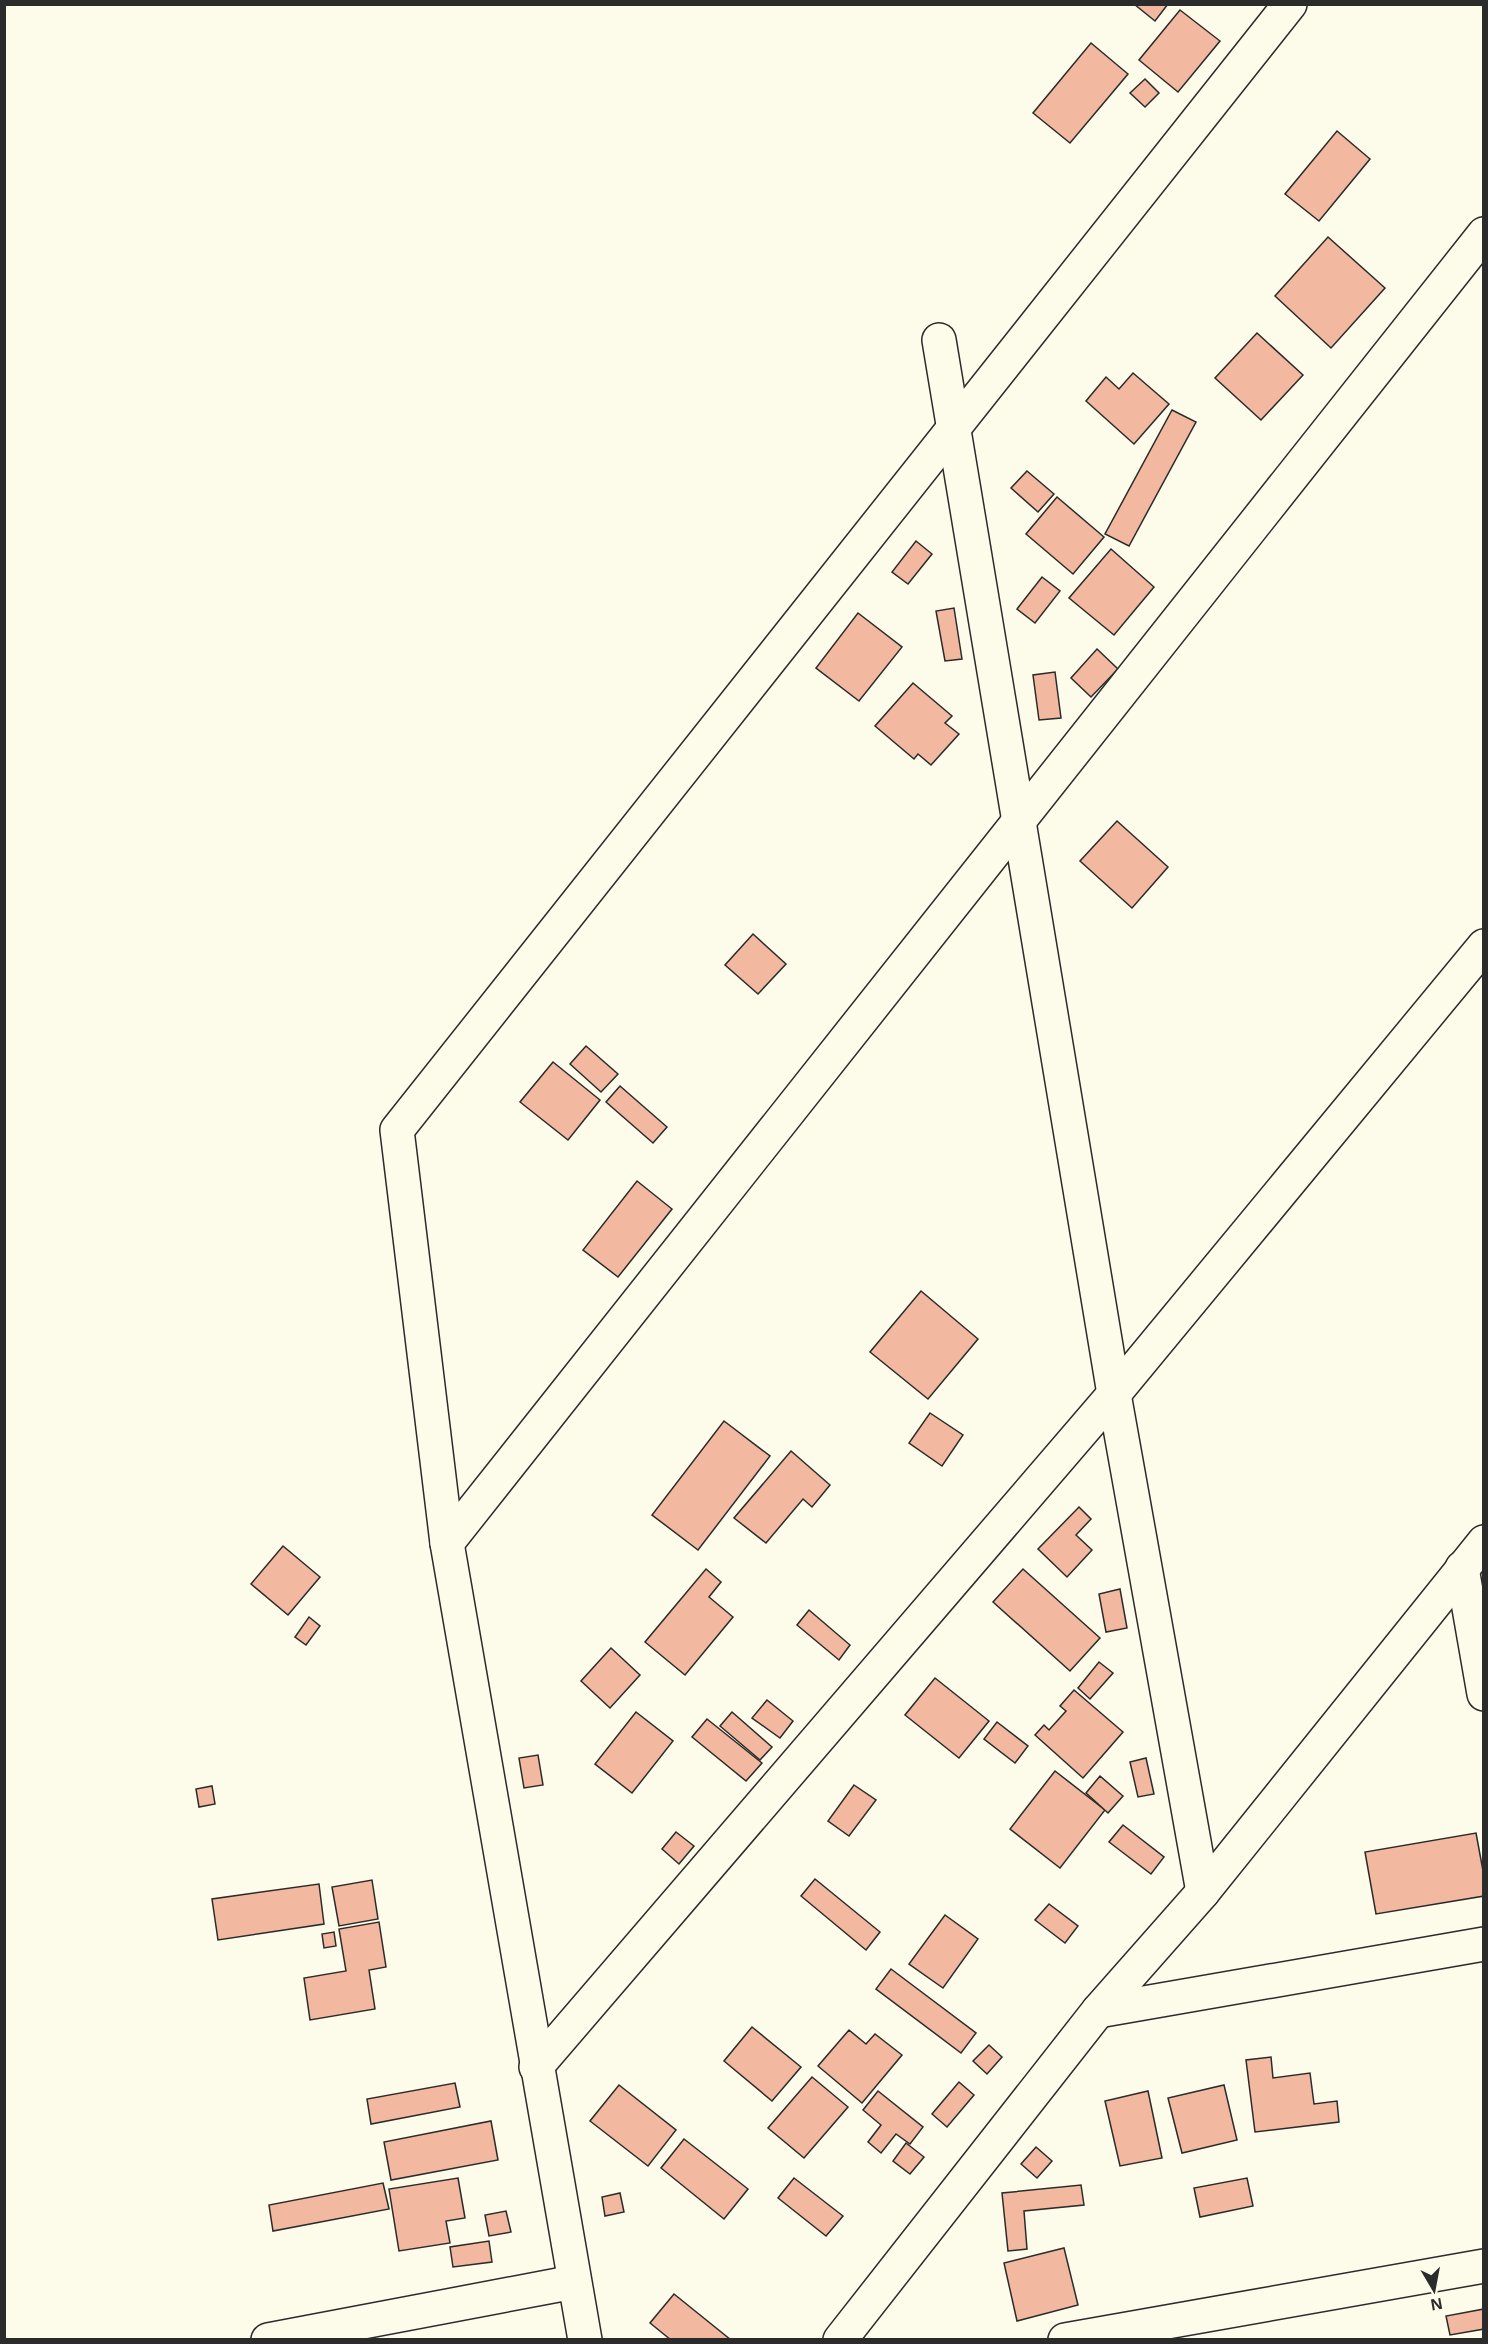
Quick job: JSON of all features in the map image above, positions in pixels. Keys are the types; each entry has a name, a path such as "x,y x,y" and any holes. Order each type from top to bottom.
{"street":[{"path":"585,2340 447,1543 397,1130 1290,4"},
{"path":"447,1543 1484,234"},
{"path":"939,340 1114,1394 1203,1892"},
{"path":"536,2067 1114,1394 1484,946"},
{"path":"840,2340 1098,2011 1203,1892 1484,1542"},
{"path":"1462,1568 1484,1694"},
{"path":"1098,2011 1484,1944"},
{"path":"1065,2340 1484,2266"},
{"path":"268,2340 574,2282"}],"building":[{"path":"1134,4 1168,4 1155,21"},
{"path":"1180,10 1220,41 1178,92 1139,60"},
{"path":"1091,43 1128,74 1070,143 1033,113"},
{"path":"1145,79 1159,93 1145,107 1130,93"},
{"path":"1337,131 1370,159 1319,221 1285,194"},
{"path":"1328,237 1385,288 1331,348 1275,296"},
{"path":"1257,333 1303,375 1261,420 1215,378"},
{"path":"1133,373 1169,404 1134,444 1086,401 1106,377 1119,389"},
{"path":"1172,410 1196,422 1129,546 1105,534"},
{"path":"1027,471 1054,494 1038,512 1011,488"},
{"path":"1057,497 1104,537 1073,574 1026,534"},
{"path":"916,541 932,554 908,584 892,572"},
{"path":"1111,549 1154,587 1114,635 1069,598"},
{"path":"1042,577 1060,591 1035,623 1017,609"},
{"path":"954,608 962,659 945,661 936,611"},
{"path":"858,613 902,647 859,701 816,668"},
{"path":"1097,649 1118,669 1091,697 1071,678"},
{"path":"1055,672 1061,718 1039,720 1033,675"},
{"path":"913,683 952,716 945,723 959,734 931,765 918,754 914,759 875,726"},
{"path":"1117,821 1168,867 1132,908 1080,861"},
{"path":"753,934 786,964 758,994 725,965"},
{"path":"586,1046 618,1074 601,1092 570,1064"},
{"path":"553,1062 600,1100 568,1140 520,1102"},
{"path":"620,1086 667,1127 653,1143 606,1102"},
{"path":"637,1181 672,1209 618,1277 583,1250"},
{"path":"921,1291 978,1339 928,1399 870,1352"},
{"path":"930,1413 963,1435 942,1466 909,1443"},
{"path":"724,1421 770,1456 698,1550 652,1515"},
{"path":"791,1451 830,1485 812,1507 803,1499 766,1543 734,1518"},
{"path":"1079,1507 1091,1519 1076,1535 1092,1550 1067,1577 1038,1549"},
{"path":"283,1546 320,1577 288,1615 251,1584"},
{"path":"706,1569 721,1582 709,1597 733,1617 685,1675 645,1642"},
{"path":"1023,1569 1100,1638 1070,1671 993,1602"},
{"path":"1120,1589 1127,1628 1106,1632 1099,1594"},
{"path":"809,1610 850,1645 839,1660 797,1625"},
{"path":"309,1617 320,1626 306,1645 295,1637"},
{"path":"611,1648 640,1675 610,1708 581,1681"},
{"path":"1099,1662 1113,1673 1090,1699 1078,1688"},
{"path":"935,1678 989,1721 959,1758 905,1715"},
{"path":"1074,1690 1123,1732 1083,1778 1035,1735 1044,1725 1049,1730 1066,1711 1060,1706"},
{"path":"767,1700 793,1721 780,1738 752,1718"},
{"path":"636,1712 673,1741 632,1793 595,1764"},
{"path":"732,1712 772,1747 760,1760 720,1726"},
{"path":"707,1719 762,1763 746,1781 692,1737"},
{"path":"997,1722 1028,1746 1015,1763 984,1739"},
{"path":"538,1755 543,1785 524,1788 519,1758"},
{"path":"1146,1758 1154,1794 1138,1797 1130,1762"},
{"path":"1055,1771 1105,1810 1060,1868 1010,1829"},
{"path":"1100,1776 1123,1796 1108,1813 1086,1793"},
{"path":"854,1785 876,1800 849,1836 828,1821"},
{"path":"212,1786 215,1804 199,1807 196,1789"},
{"path":"1123,1825 1164,1857 1151,1874 1109,1842"},
{"path":"676,1832 694,1846 679,1864 662,1849"},
{"path":"1476,1833 1484,1876 1484,1896 1376,1914 1365,1852"},
{"path":"815,1879 880,1932 866,1950 801,1896"},
{"path":"372,1880 378,1919 339,1926 332,1887"},
{"path":"319,1884 324,1924 218,1940 212,1899"},
{"path":"1049,1904 1078,1926 1065,1943 1035,1920"},
{"path":"945,1915 978,1939 943,1988 909,1964"},
{"path":"379,1922 386,1967 369,1970 375,2009 310,2020 304,1978 346,1971 339,1929"},
{"path":"334,1932 336,1946 324,1948 322,1934"},
{"path":"891,1969 976,2033 961,2053 876,1989"},
{"path":"752,2027 801,2067 772,2101 724,2061"},
{"path":"849,2030 866,2044 875,2034 902,2055 862,2103 818,2066"},
{"path":"989,2045 1002,2057 987,2074 973,2061"},
{"path":"1271,2057 1273,2078 1310,2073 1314,2104 1337,2101 1339,2122 1255,2132 1246,2060"},
{"path":"812,2077 848,2107 804,2158 768,2128"},
{"path":"959,2082 974,2095 947,2127 932,2114"},
{"path":"455,2083 460,2107 371,2124 367,2099"},
{"path":"619,2085 676,2130 648,2166 590,2121"},
{"path":"1224,2085 1237,2140 1182,2153 1168,2098"},
{"path":"878,2091 923,2127 910,2144 896,2134 881,2153 868,2142 881,2125 863,2110"},
{"path":"1148,2091 1162,2158 1120,2166 1105,2101"},
{"path":"491,2121 498,2160 391,2180 384,2142"},
{"path":"684,2139 748,2189 724,2219 661,2168"},
{"path":"906,2143 924,2157 910,2174 893,2161"},
{"path":"1036,2147 1052,2161 1037,2178 1021,2164"},
{"path":"458,2178 465,2218 446,2221 450,2243 399,2251 389,2189"},
{"path":"794,2178 843,2216 826,2236 778,2198"},
{"path":"1247,2178 1253,2206 1200,2217 1194,2188"},
{"path":"383,2183 389,2209 273,2231 269,2205"},
{"path":"1081,2185 1084,2205 1024,2211 1027,2249 1008,2251 1002,2193"},
{"path":"620,2193 624,2212 605,2216 602,2197"},
{"path":"506,2211 511,2232 489,2236 485,2215"},
{"path":"489,2241 492,2262 453,2267 450,2247"},
{"path":"1064,2248 1078,2305 1017,2321 1004,2263"},
{"path":"674,2294 731,2340 671,2340 650,2323"},
{"path":"1484,2309 1484,2329 1450,2335 1446,2316"}]}
